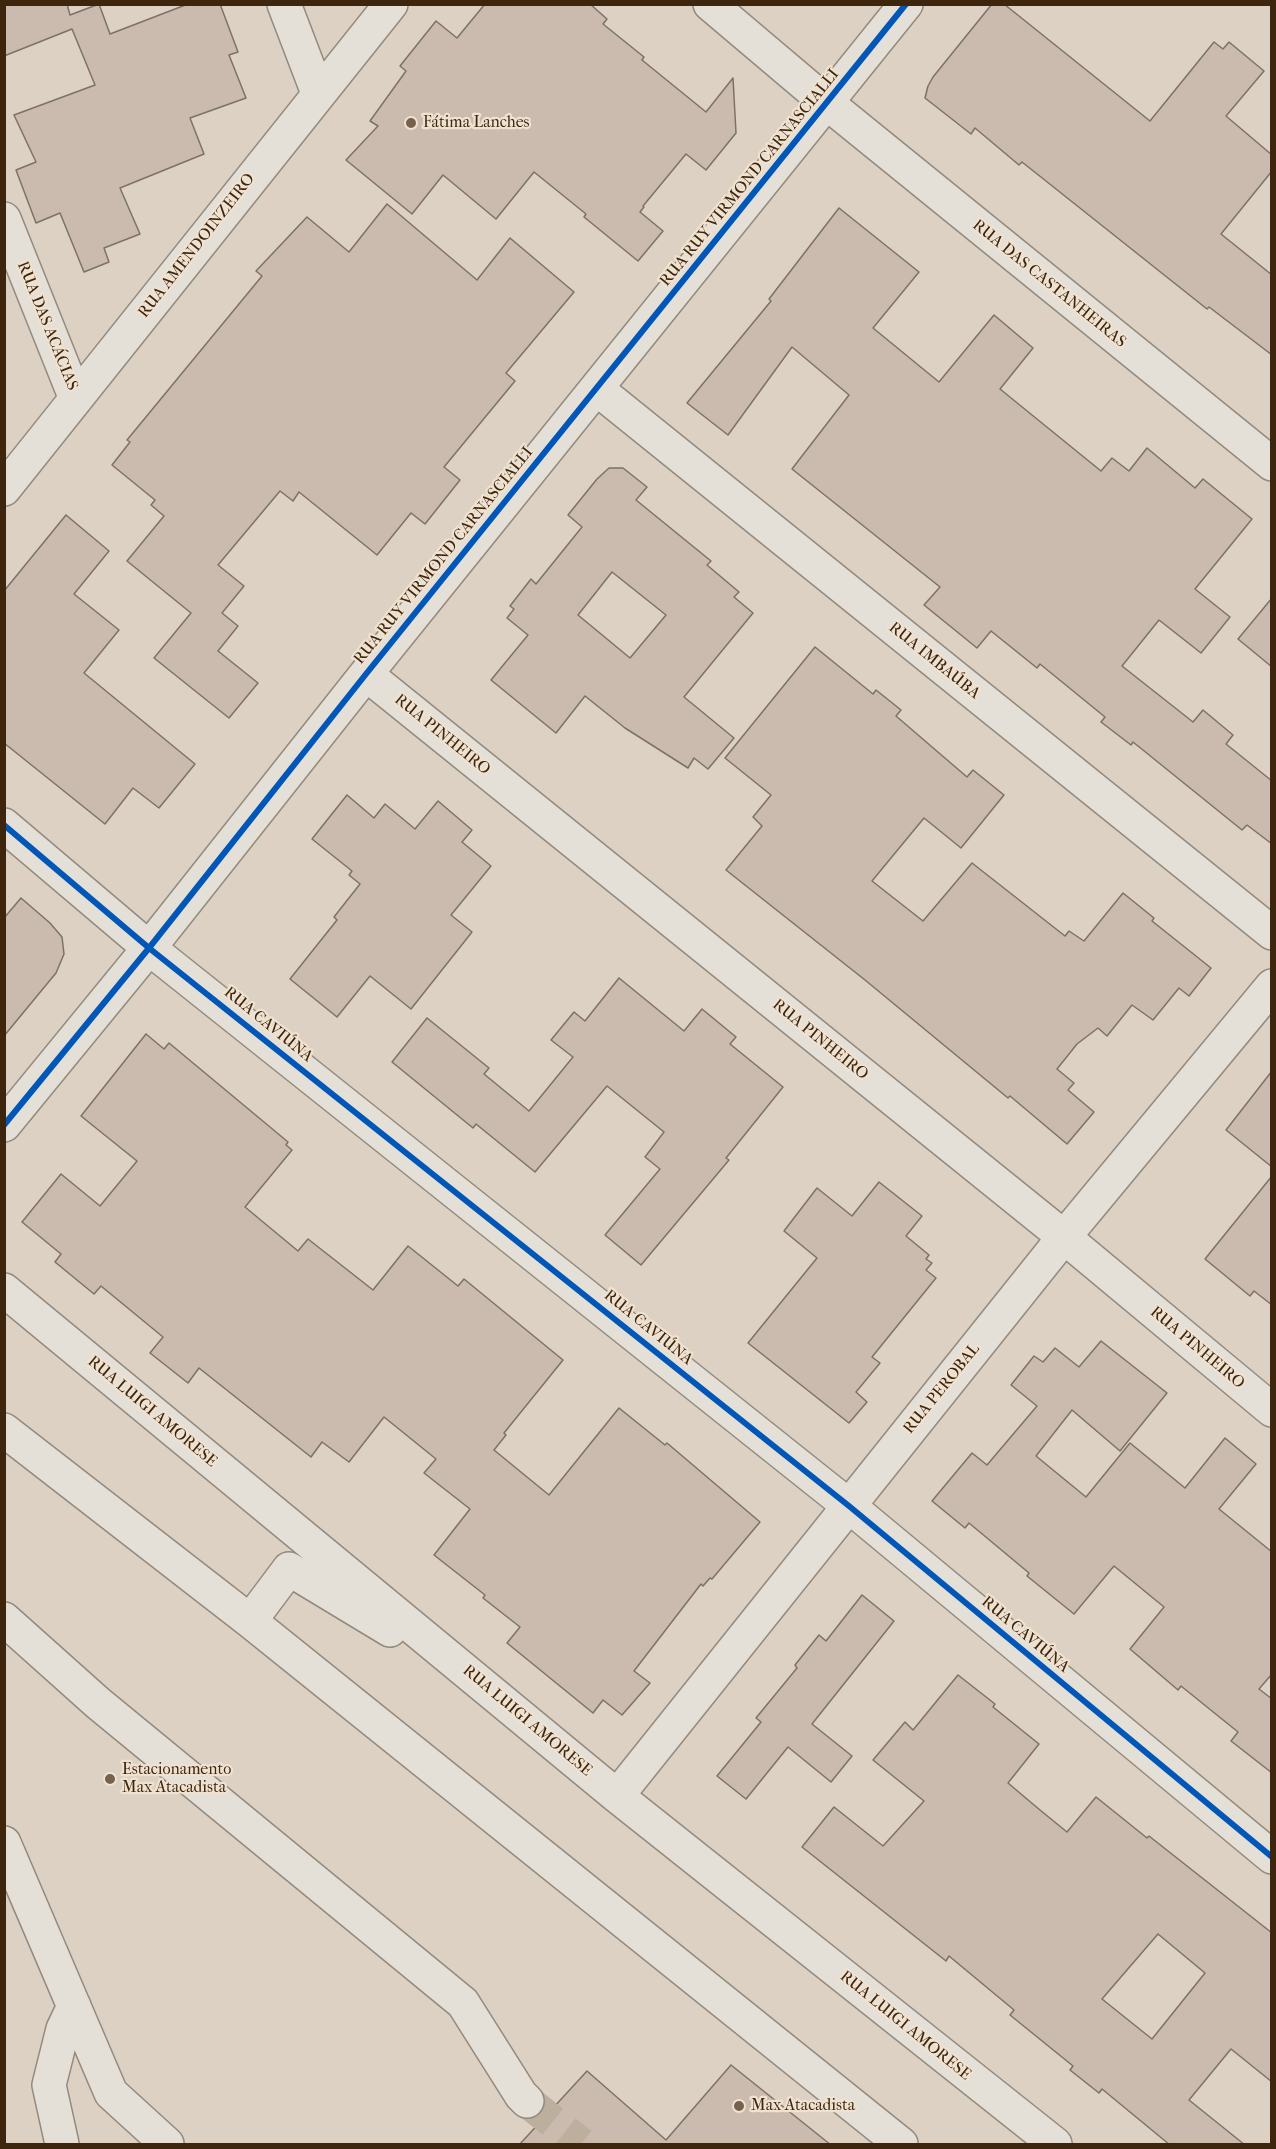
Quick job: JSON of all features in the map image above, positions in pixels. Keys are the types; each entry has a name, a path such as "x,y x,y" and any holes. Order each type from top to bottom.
{"street":[{"path":"284,4 318,93"},
{"name":"RUA AMENDOINZEIRO","path":"4,489 391,4"},
{"name":"RUA DAS CASTANHEIRAS","path":"710,4 827,104 1272,464"},
{"name":"RUA RUY VIRMOND CARNASCIALLI","path":"4,1125 149,948 366,674 906,4"},
{"name":"RUA DAS ACÁCIAS","path":"4,219 76,399"},
{"name":"RUA IMBAÚBA","path":"597,389 1272,933"},
{"name":"RUA PINHEIRO","path":"366,674 1064,1237 1272,1410"},
{"name":"RUA CAVIÚNA","path":"4,825 149,948 849,1506 1272,1857"},
{"name":"RUA PEROBAL","path":"617,1796 1064,1237 1272,986"},
{"name":"RUA LUIGI AMORESE","path":"4,1290 617,1796 1055,2145"},
{"path":"4,1430 250,1621 902,2145"},
{"path":"250,1621 289,1569 482,1684"},
{"path":"4,1619 98,1703 463,2003 527,2101"},
{"path":"4,1843 111,2093 167,2145"},
{"path":"62,2145 49,2085 63,2029 74,2006"}],"building":[{"path":"4,4 67,4 70,15 99,4 110,34 188,4 220,4 238,52 229,55 246,98 190,118 204,154 120,188 140,234 104,248 109,262 84,272 60,213 36,223 16,170 36,162 14,115 95,85 72,29 4,56"},
{"path":"485,4 590,4 607,19 603,24 644,57 642,60 706,112 733,78 736,133 706,170 686,154 643,206 640,212 663,231 638,261 584,217 586,214 534,172 496,219 443,175 412,214 346,160 378,126 370,121 406,71 400,66 436,21 457,38"},
{"path":"992,4 1004,4 1150,121 1214,42 1223,49 1229,42 1264,71 1226,116 1272,155 1272,171 1221,234 1272,275 1272,355 1209,307 1207,309 1022,162 1019,165 975,128 971,134 925,98 933,77"},
{"path":"387,204 477,280 510,238 574,292 506,373 515,381 444,467 460,480 425,524 411,513 377,555 299,492 293,501 280,491 218,565 244,586 222,613 238,626 218,651 258,683 229,718 154,658 191,613 127,561 164,516 151,505 155,500 112,465 130,442 127,440 262,276 256,271 307,217 349,252"},
{"path":"839,208 919,272 873,328 939,382 994,315 1033,348 1000,389 1101,471 1112,458 1129,471 1147,448 1195,488 1203,479 1252,519 1195,589 1230,617 1201,653 1159,620 1122,666 1193,722 1203,710 1233,735 1226,744 1272,781 1272,844 1247,825 1242,830 1133,742 1131,745 1101,722 1105,717 1040,664 1037,668 991,631 977,648 924,605 940,587 792,469 849,395 792,347 728,435 687,403 771,301 769,299"},
{"path":"609,468 623,468 647,487 636,500 711,561 707,565 739,592 734,597 753,613 684,697 734,738 708,769 694,758 688,768 625,728 585,696 556,733 491,680 528,635 507,618 514,609 510,606 531,579 536,584 582,527 568,515 597,479","holes":["612,572 666,615 630,658 578,615"]},
{"path":"66,515 109,551 74,594 119,630 84,673 195,764 159,808 133,788 105,824 4,743 4,591"},
{"path":"1272,598 1272,667 1238,639"},
{"path":"815,647 873,694 876,690 901,710 896,716 967,777 973,770 1004,795 961,848 924,818 872,881 923,921 972,863 1065,936 1069,931 1084,941 1123,893 1154,918 1152,921 1211,968 1189,996 1179,988 1153,1020 1132,1005 1107,1036 1098,1028 1077,1044 1057,1069 1074,1083 1068,1090 1094,1112 1067,1144 726,870 762,826 753,817 771,795 725,758"},
{"path":"347,795 374,818 385,804 415,829 438,801 472,830 462,842 491,866 451,915 472,932 411,1009 370,976 337,1017 290,979 337,920 334,917 360,884 349,875 352,871 312,839"},
{"path":"21,898 50,923 62,937 64,954 56,973 4,1036 4,918"},
{"path":"619,978 684,1031 702,1009 736,1037 730,1044 783,1087 726,1158 729,1160 641,1265 605,1235 660,1169 645,1157 664,1132 607,1086 535,1172 476,1124 473,1128 392,1062 427,1018 489,1068 484,1074 529,1111 573,1057 551,1040 574,1012 585,1021"},
{"path":"146,1034 164,1049 169,1043 288,1142 286,1145 292,1150 245,1207 298,1251 308,1239 373,1290 408,1246 458,1286 464,1279 563,1360 504,1433 506,1435 494,1450 549,1495 619,1408 665,1445 667,1443 760,1522 712,1579 710,1578 703,1586 701,1584 634,1671 650,1683 622,1715 603,1700 593,1713 507,1643 520,1627 483,1598 485,1595 434,1555 470,1509 424,1473 436,1459 384,1417 349,1462 322,1442 311,1457 199,1368 188,1383 150,1353 163,1337 101,1286 94,1294 55,1262 61,1254 22,1222 61,1174 100,1206 137,1161 81,1116"},
{"path":"1272,1071 1272,1167 1226,1130"},
{"path":"1272,1176 1272,1305 1254,1291 1250,1296 1205,1259"},
{"path":"879,1182 922,1216 906,1236 929,1255 926,1259 932,1263 926,1270 936,1278 872,1357 880,1363 856,1392 867,1402 849,1423 748,1343 817,1258 784,1231 817,1188 852,1216"},
{"path":"1101,1341 1167,1393 1120,1451 1072,1410 1036,1456 1086,1497 1130,1443 1185,1488 1225,1438 1256,1464 1219,1509 1272,1552 1272,1674 1259,1689 1272,1699 1272,1773 1231,1741 1238,1732 1181,1686 1178,1690 1130,1649 1164,1607 1114,1566 1074,1614 1027,1576 1029,1573 969,1523 965,1528 932,1501 972,1453 987,1465 1037,1406 1011,1385 1034,1356 1043,1362 1055,1348 1079,1367"},
{"path":"862,1595 894,1621 812,1724 852,1756 831,1782 788,1747 746,1799 717,1776 761,1722 756,1718 797,1668 795,1665 819,1635 826,1641"},
{"path":"958,1675 995,1704 993,1707 1039,1744 1008,1783 1040,1810 1067,1832 1096,1797 1272,1933 1272,2082 1231,2049 1189,2100 1245,2145 1170,2145 1102,2089 1099,2093 1070,2070 1073,2066 1010,2015 1014,2010 949,1956 946,1961 802,1847 834,1807 883,1846 924,1801 873,1760 905,1722 913,1730","holes":["1158,1934 1205,1973 1152,2039 1102,1999"]},
{"name":"Max Atacadista","path":"731,2065 831,2145 519,2145 587,2071 666,2140"}],"tunnel":[{"path":"527,2101 581,2144"}],"cycle path":[{"path":"4,1125 149,948 366,674 906,4"},
{"path":"4,825 149,948 849,1506 1272,1857"}],"place":[{"name":"Fátima Lanches","path":"411,123"},
{"name":"Estacionamento Max Atacadista","path":"110,1779"},
{"name":"Max Atacadista","path":"739,2106"}]}
